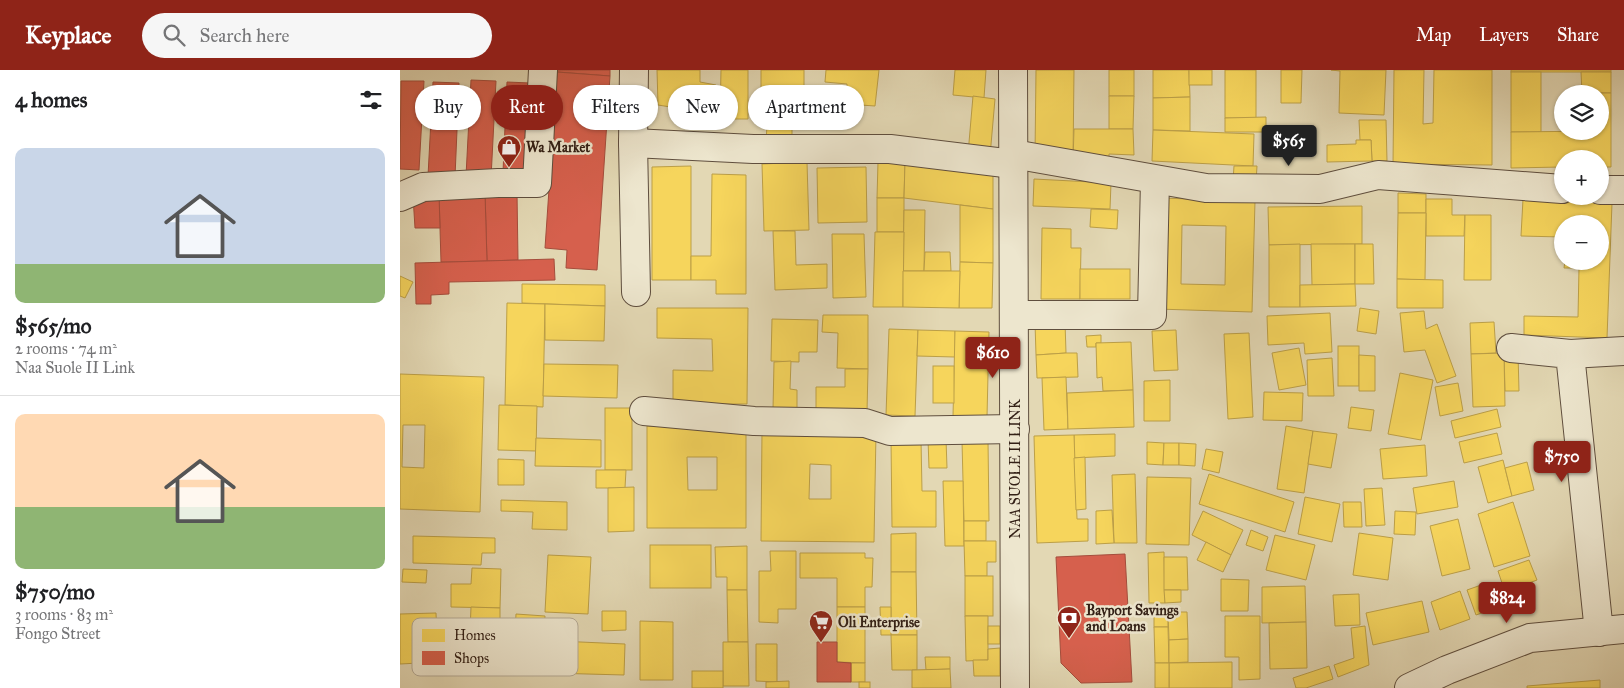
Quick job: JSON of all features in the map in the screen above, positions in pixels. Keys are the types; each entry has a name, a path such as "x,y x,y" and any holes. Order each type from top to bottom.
{"street":[{"path":"400,196 423,187 537,183 543,70"},
{"path":"634,70 633,143 636,292"},
{"name":"NAA SUOLE II LINK","path":"1013,70 1015,688"},
{"path":"633,143 753,148 890,149 1013,159 1206,188 1320,189 1378,175 1554,188"},
{"path":"1014,315 1152,315 1155,180"},
{"path":"1609,190 1624,190"},
{"path":"1511,348 1570,354 1624,351"},
{"path":"1409,688 1447,670 1530,638 1611,630 1570,354"},
{"path":"644,411 754,421 865,423 890,431 1014,429"}],"building: Homes":[{"path":"657,70 700,70 700,82 716,85 668,85 668,107 658,105"},
{"path":"721,70 748,70 748,119 738,119 738,85 721,85"},
{"path":"761,70 804,70 804,85 761,85"},
{"path":"826,70 879,70 875,106 864,105 864,85 825,82"},
{"path":"955,70 986,70 984,98 953,95"},
{"path":"1036,70 1074,70 1073,161 1035,155"},
{"path":"1109,70 1134,70 1134,96 1109,96"},
{"path":"1153,70 1189,70 1190,97 1153,98"},
{"path":"1189,70 1212,70 1212,85 1189,85"},
{"path":"1225,70 1256,70 1256,118 1225,118"},
{"path":"1281,70 1302,70 1301,103 1281,103"},
{"path":"1331,70 1386,70 1384,115 1339,113 1340,71"},
{"path":"1394,70 1424,70 1423,124 1433,123 1434,70 1492,70 1492,165 1393,164"},
{"path":"1511,70 1611,70 1611,72 1511,72"},
{"path":"1511,72 1541,72 1541,132 1511,132"},
{"path":"1581,72 1611,72 1611,93 1609,93 1609,85 1582,85"},
{"path":"1609,93 1611,93 1611,167 1609,167 1609,150 1554,150 1554,167 1511,168 1511,132 1554,132 1554,140 1609,140"},
{"path":"973,96 995,99 990,156 968,154"},
{"path":"1109,96 1134,96 1133,129 1109,129"},
{"path":"1190,97 1190,131 1153,130 1153,98"},
{"path":"1266,117 1266,132 1225,132 1225,118"},
{"path":"1359,120 1386,120 1387,161 1372,161 1371,140 1360,140"},
{"path":"1074,129 1133,129 1134,155 1109,154 1109,161 1073,161"},
{"path":"767,130 792,130 792,143 766,143"},
{"path":"1153,130 1254,134 1253,166 1152,161"},
{"path":"1356,140 1371,140 1372,161 1327,162 1327,145 1356,144"},
{"path":"807,162 809,230 764,231 762,164"},
{"path":"878,162 905,162 904,198 877,198"},
{"path":"905,162 993,175 993,209 904,198"},
{"path":"691,166 691,280 652,280 652,167"},
{"path":"1234,166 1257,166 1256,182 1233,181"},
{"path":"866,167 867,222 818,223 817,168"},
{"path":"712,174 746,175 746,294 716,294 716,280 691,280 691,256 711,256"},
{"path":"1034,179 1111,183 1110,209 1033,206"},
{"path":"1398,193 1426,194 1426,213 1398,213"},
{"path":"877,198 904,198 904,232 877,232"},
{"path":"1160,198 1255,201 1252,312 1157,309","holes":["1182,225 1226,226 1225,285 1181,284"]},
{"path":"1426,199 1452,199 1452,215 1465,215 1464,236 1426,236"},
{"path":"1523,199 1554,200 1554,205 1609,205 1609,203 1612,203 1607,338 1524,335 1524,316 1578,317 1579,270 1609,270 1609,215 1554,215 1554,237 1521,236"},
{"path":"960,205 993,209 993,263 960,262"},
{"path":"1362,206 1362,244 1269,245 1268,207"},
{"path":"1091,209 1118,210 1117,229 1090,227"},
{"path":"904,210 925,210 924,271 903,271"},
{"path":"1398,213 1426,213 1425,280 1397,279"},
{"path":"1465,215 1491,215 1491,280 1464,280"},
{"path":"1042,228 1071,229 1071,248 1081,248 1080,299 1041,299"},
{"path":"773,231 795,231 796,265 827,264 827,288 775,290"},
{"path":"875,232 904,232 903,307 873,307"},
{"path":"832,234 864,234 866,297 833,298"},
{"path":"1300,244 1300,307 1269,307 1269,245"},
{"path":"1311,244 1355,244 1355,284 1312,285"},
{"path":"1355,244 1373,244 1374,284 1355,284"},
{"path":"925,252 950,252 951,271 924,271"},
{"path":"960,262 993,263 992,308 959,308"},
{"path":"1080,269 1130,269 1130,299 1080,299"},
{"path":"903,271 960,271 959,308 903,307"},
{"path":"400,276 413,282 405,298 400,296"},
{"path":"1397,279 1443,280 1443,308 1397,308"},
{"path":"522,284 605,285 605,306 522,303"},
{"path":"1355,284 1356,306 1300,307 1300,285"},
{"path":"507,303 545,304 543,407 505,405"},
{"path":"545,304 605,306 604,341 545,340"},
{"path":"657,308 748,308 747,404 673,404 673,370 713,371 712,339 657,338"},
{"path":"1360,308 1379,311 1376,334 1357,331"},
{"path":"1424,311 1426,329 1437,324 1456,376 1437,383 1425,350 1404,352 1400,313"},
{"path":"1330,313 1332,352 1305,354 1304,343 1268,345 1267,316"},
{"path":"823,315 868,315 868,369 837,368 838,333 822,332"},
{"path":"772,319 818,320 817,352 799,352 799,362 771,361"},
{"path":"1065,322 1066,353 1036,355 1035,323"},
{"path":"1494,322 1496,353 1471,354 1470,323"},
{"path":"889,329 918,330 915,416 886,415"},
{"path":"918,330 955,331 955,357 917,356"},
{"path":"1176,330 1178,370 1154,371 1152,331"},
{"path":"955,331 989,332 987,417 953,416"},
{"path":"1249,333 1253,417 1228,419 1224,334"},
{"path":"1101,335 1101,343 1096,343 1096,347 1087,347 1086,336"},
{"path":"1131,342 1133,390 1103,391 1102,377 1097,378 1096,343"},
{"path":"1338,346 1359,346 1359,386 1338,386"},
{"path":"1299,348 1306,385 1279,390 1272,353"},
{"path":"1077,353 1078,377 1037,378 1036,355"},
{"path":"1504,353 1518,353 1519,391 1505,391"},
{"path":"1504,353 1505,406 1473,407 1471,354"},
{"path":"1359,355 1375,356 1375,391 1359,391"},
{"path":"1332,358 1334,396 1308,396 1307,360"},
{"path":"791,361 790,389 797,390 797,410 773,409 774,362"},
{"path":"544,364 618,365 617,398 543,396"},
{"path":"933,366 954,366 954,403 933,403"},
{"path":"845,369 868,369 867,412 816,412 816,387 845,387"},
{"path":"1400,373 1433,380 1421,440 1388,434"},
{"path":"400,374 484,377 480,512 400,509","holes":["403,425 425,425 424,468 402,467"]},
{"path":"1066,377 1068,429 1044,430 1042,378"},
{"path":"1170,380 1170,421 1144,421 1144,381"},
{"path":"1458,383 1463,411 1440,416 1435,387"},
{"path":"1133,390 1134,427 1068,429 1067,393"},
{"path":"1264,392 1303,393 1302,421 1263,420"},
{"path":"499,405 537,406 536,451 498,450"},
{"path":"1351,407 1374,410 1371,431 1348,428"},
{"path":"605,408 632,408 632,470 605,470"},
{"path":"1497,409 1501,427 1455,438 1451,421"},
{"path":"647,426 746,427 746,528 647,528","holes":["687,457 717,457 717,490 688,490"]},
{"path":"1286,426 1313,431 1304,493 1277,489"},
{"path":"762,431 876,432 874,542 761,541","holes":["810,464 831,465 831,499 809,499"]},
{"path":"1313,431 1337,434 1331,468 1308,464"},
{"path":"1497,433 1502,454 1464,463 1459,442"},
{"path":"1115,434 1115,456 1074,458 1074,435"},
{"path":"1074,435 1077,519 1088,519 1088,541 1037,543 1034,436"},
{"path":"536,438 601,440 601,467 535,466"},
{"path":"928,439 946,439 947,468 929,468"},
{"path":"891,440 921,440 922,491 936,491 936,527 892,527"},
{"path":"988,440 989,521 964,521 962,441"},
{"path":"1147,442 1164,443 1163,465 1147,464"},
{"path":"1164,443 1179,443 1179,465 1163,465"},
{"path":"1179,443 1196,444 1195,466 1179,465"},
{"path":"1425,445 1427,476 1383,479 1380,449"},
{"path":"1206,449 1223,452 1219,473 1202,469"},
{"path":"1085,457 1086,509 1076,510 1074,458"},
{"path":"498,459 524,460 524,485 498,485"},
{"path":"1503,460 1512,496 1488,503 1478,467"},
{"path":"1527,462 1534,490 1512,496 1505,468"},
{"path":"596,470 626,470 625,488 596,488"},
{"path":"1135,474 1137,543 1114,543 1112,475"},
{"path":"1209,474 1294,502 1285,532 1199,504"},
{"path":"1147,477 1191,478 1189,545 1146,544"},
{"path":"943,481 963,481 964,546 945,546"},
{"path":"1454,481 1458,507 1417,514 1413,488"},
{"path":"634,487 634,531 608,532 608,488"},
{"path":"1382,488 1385,525 1366,526 1364,489"},
{"path":"1305,497 1340,504 1332,542 1298,534"},
{"path":"501,500 567,502 567,530 532,529 533,512 501,511"},
{"path":"1343,502 1361,502 1362,527 1344,527"},
{"path":"1513,502 1530,556 1494,567 1478,514"},
{"path":"1112,510 1114,543 1096,544 1096,511"},
{"path":"1203,511 1243,530 1231,555 1192,535"},
{"path":"1395,511 1416,512 1415,535 1394,534"},
{"path":"1458,519 1470,569 1442,576 1430,526"},
{"path":"964,521 986,521 986,541 964,541"},
{"path":"1251,530 1268,537 1263,551 1246,545"},
{"path":"916,533 916,572 891,572 891,534"},
{"path":"1359,533 1393,538 1388,580 1353,575"},
{"path":"1275,535 1315,545 1306,580 1266,570"},
{"path":"413,536 495,538 495,553 482,553 481,565 413,563"},
{"path":"964,541 996,541 996,562 987,562 987,576 965,576"},
{"path":"1206,542 1231,555 1223,572 1197,560"},
{"path":"650,545 711,545 711,588 650,588"},
{"path":"747,546 747,590 727,590 727,577 716,577 715,547"},
{"path":"770,551 796,551 796,609 778,609 778,623 759,622 759,571 771,571"},
{"path":"1164,552 1165,603 1149,603 1148,553"},
{"path":"800,553 865,553 865,558 873,558 872,587 865,587 865,607 837,607 837,578 800,578"},
{"path":"548,555 591,557 588,614 545,612"},
{"path":"1164,557 1187,557 1188,590 1164,590"},
{"path":"1529,560 1537,580 1505,592 1498,571"},
{"path":"472,568 501,569 500,608 451,607 451,584 471,584"},
{"path":"403,569 427,570 426,583 402,582"},
{"path":"891,572 916,572 917,635 891,635"},
{"path":"965,576 993,576 993,616 965,616"},
{"path":"1221,579 1249,580 1248,611 1221,611"},
{"path":"1484,584 1493,609 1476,615 1467,590"},
{"path":"1305,586 1306,622 1262,623 1262,587"},
{"path":"727,590 747,590 748,642 728,642"},
{"path":"1164,590 1181,590 1181,602 1165,603"},
{"path":"1460,591 1470,619 1440,630 1431,602"},
{"path":"1359,594 1360,625 1335,626 1333,595"},
{"path":"1422,601 1429,632 1373,645 1366,613"},
{"path":"471,607 500,608 500,618 471,618"},
{"path":"837,607 865,607 865,663 837,662"},
{"path":"880,607 891,607 891,635 881,635"},
{"path":"1154,608 1168,608 1168,627 1154,627"},
{"path":"602,611 626,611 626,630 602,631"},
{"path":"1168,612 1187,612 1188,639 1169,640"},
{"path":"436,613 436,618 412,618 412,663 400,664 400,614"},
{"path":"516,614 545,616 545,618 516,618"},
{"path":"965,616 988,616 988,660 966,661"},
{"path":"1225,616 1260,616 1260,679 1239,680 1239,657 1225,657"},
{"path":"640,621 673,622 673,680 640,680"},
{"path":"1306,622 1307,668 1270,669 1269,623"},
{"path":"988,626 1000,626 1000,644 988,644"},
{"path":"1365,626 1369,665 1338,677 1334,665 1354,658 1351,628"},
{"path":"1154,627 1168,627 1169,663 1155,663"},
{"path":"891,635 917,635 917,670 892,670"},
{"path":"1188,639 1188,662 1169,663 1169,640"},
{"path":"578,642 625,644 624,675 578,674"},
{"path":"723,642 748,642 749,686 723,686"},
{"path":"756,644 777,644 777,682 756,681"},
{"path":"1000,648 1000,676 974,676 973,660 988,660 988,649"},
{"path":"925,657 950,657 950,669 926,670"},
{"path":"1232,662 1232,688 1169,688 1169,663"},
{"path":"851,663 865,663 865,682 851,682"},
{"path":"1155,663 1169,663 1169,688 1155,688"},
{"path":"1329,666 1333,679 1306,688 1296,688 1293,678"},
{"path":"950,669 951,688 912,688 912,670"},
{"path":"692,671 723,671 723,688 692,688"},
{"path":"1600,680 1600,688 1527,688 1527,686"},
{"path":"789,681 789,688 766,688 766,682"},
{"path":"859,682 870,682 870,688 859,688"}],"building: Shops":[{"path":"557,70 610,70 610,76 557,72"},
{"path":"557,72 610,76 609,85 573,85 573,130 606,130 597,270 566,268 567,250 545,248 553,130 563,130 563,85 556,85"},
{"path":"471,80 496,81 496,85 491,85 491,130 493,130 491,178 466,176 468,130 481,130 481,85 471,85"},
{"path":"401,81 424,81 424,85 415,85 415,130 421,130 419,170 400,169"},
{"path":"433,82 459,83 459,85 433,85"},
{"path":"507,82 530,83 530,85 507,85"},
{"path":"430,130 457,130 455,177 428,176"},
{"path":"505,130 527,130 525,173 503,172"},
{"path":"485,193 517,193 518,260 487,261"},
{"path":"485,193 487,261 441,262 439,194"},
{"path":"439,194 440,228 415,228 413,196"},
{"path":"554,259 555,280 449,282 449,294 431,295 431,304 416,304 415,263"},
{"path":"1125,554 1132,682 1081,683 1061,663 1056,557"},
{"path":"817,642 837,642 837,662 851,663 851,682 817,682"}],"place":[{"name":"Wa Market","path":"509,168"},
{"name":"Bayport Savings and Loans","path":"1069,639"},
{"name":"Oli Enterprise","path":"821,643"}]}
